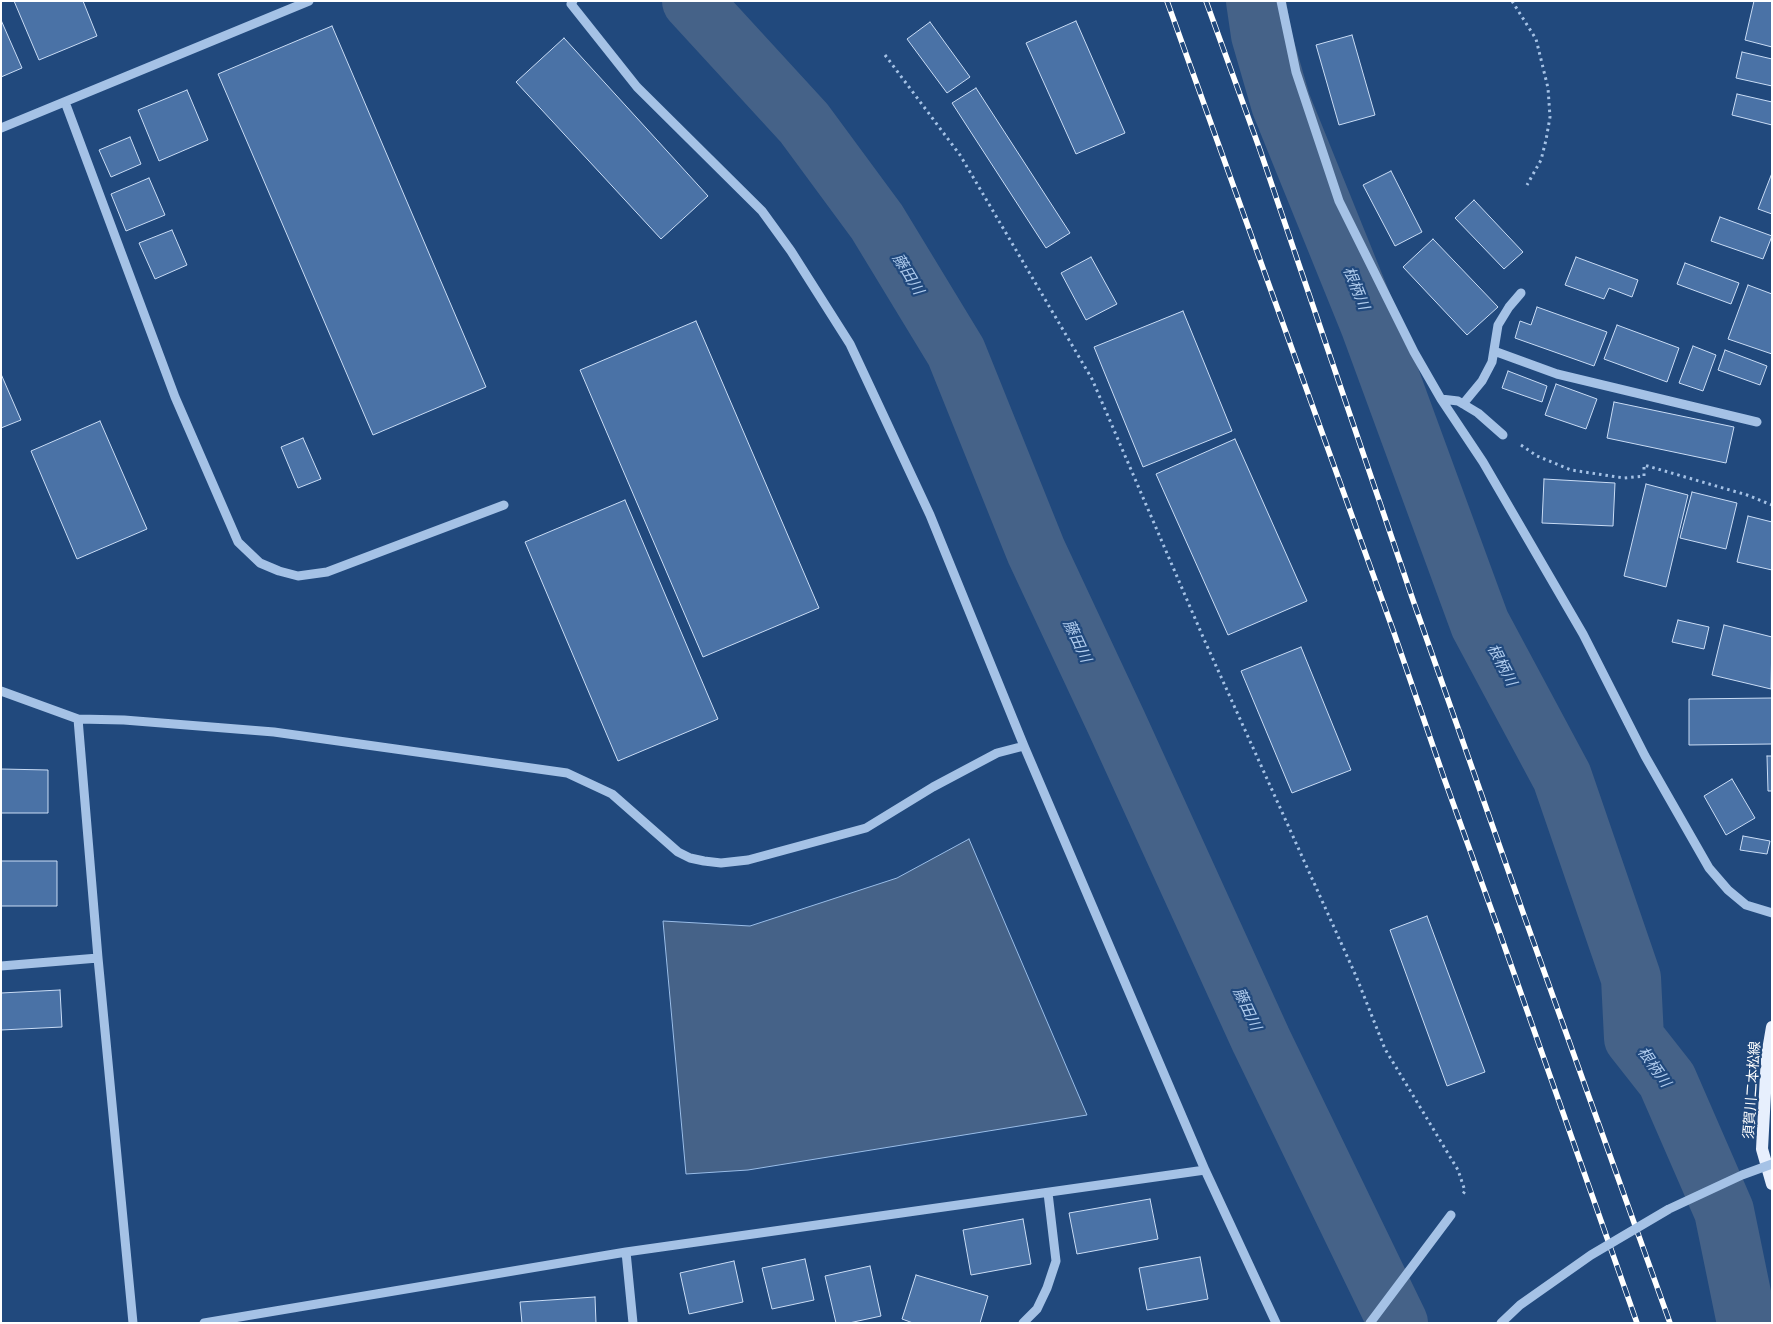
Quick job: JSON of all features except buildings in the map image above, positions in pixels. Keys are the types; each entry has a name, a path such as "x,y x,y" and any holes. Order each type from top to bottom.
{"main road":[{"name":"須賀川二本松線","path":"1772,1026 1767,1056 1762,1149 1772,1184"}],"street":[{"path":"1,128 309,1"},
{"path":"1281,1 1296,72 1340,201 1396,319 1442,399 1483,462 1583,634 1645,756 1709,868 1728,890 1746,905 1772,914"},
{"path":"572,2 637,87 762,211 792,251 850,344 930,515 1024,746 1205,1170 1276,1323"},
{"path":"65,102 175,397 238,542 260,563 298,576 327,572 504,505"},
{"path":"1463,404 1482,381 1492,362 1498,325 1521,293"},
{"path":"1494,351 1557,374 1757,422"},
{"path":"1442,399 1458,401 1478,413 1503,435"},
{"path":"1,690 78,719 124,720 274,732 567,773 612,794 678,852 704,862 748,860 866,828 933,787 997,754 1024,746"},
{"path":"78,719 98,958 133,1323"},
{"path":"1,966 98,958"},
{"path":"1501,1323 1520,1305 1591,1255 1661,1213 1772,1164"},
{"path":"204,1323 626,1252 1205,1170"},
{"path":"1023,1323 1037,1310 1056,1261 1048,1193"},
{"path":"1370,1323 1451,1215"},
{"path":"626,1252 633,1323"}],"path":[{"path":"1512,1 1536,39 1548,88 1550,117 1546,140 1541,160 1527,185"},
{"path":"885,55 960,155 1092,379 1203,637 1356,976 1385,1049 1458,1170 1465,1191 1451,1215"},
{"path":"1503,435 1537,456 1571,470 1624,478 1644,476 1644,465 1747,495 1772,505"}],"water":[{"path":"969,839 1087,1115 748,1170 686,1174 663,921 750,926 897,878"}],"waterway":[{"name":"藤田川","path":"692,1 804,123 877,222 956,352 1036,551 1261,1040 1398,1323"},
{"name":"根柄川","path":"1256,1 1261,35 1281,104 1370,324 1480,624 1562,777 1631,978 1634,1038 1667,1080 1724,1211 1747,1323"}],"railway":[{"path":"1167,1 1393,630 1637,1323"},
{"path":"1206,1 1260,150 1414,603 1670,1323"}]}
